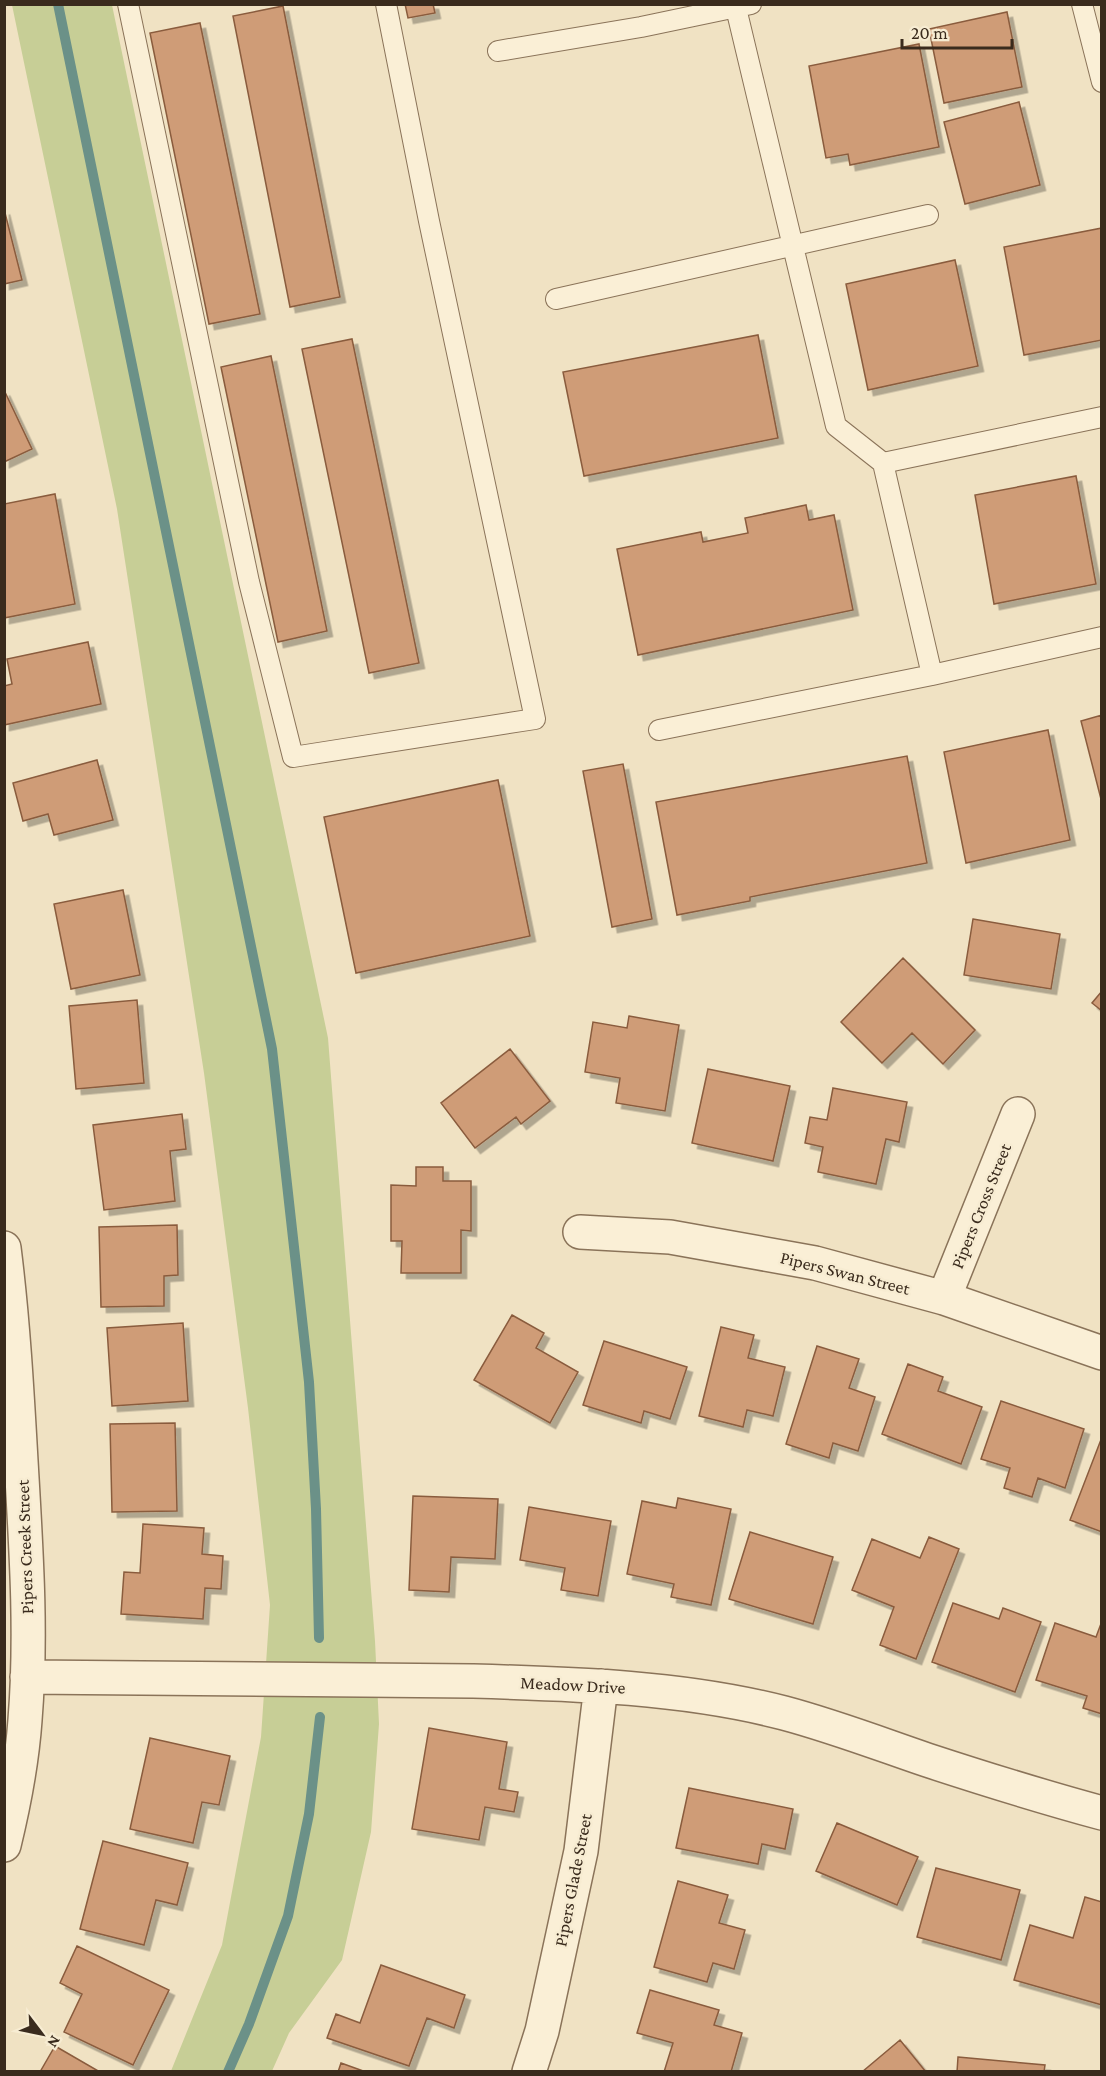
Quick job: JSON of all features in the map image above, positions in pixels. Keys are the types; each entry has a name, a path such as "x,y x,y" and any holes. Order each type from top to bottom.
{"street":[{"name":"Pipers Cross Street","path":"944,1298 1018,1114"},
{"name":"Pipers Swan Street","path":"580,1232 670,1237 815,1263 944,1298 1101,1353"},
{"name":"Pipers Creek Street","path":"4,1248 15,1358 26,1538 27,1677 21,1764 4,1845"},
{"name":"Meadow Drive","path":"27,1677 472,1681 601,1686 703,1697 784,1713 973,1775 1101,1813"},
{"name":"Pipers Glade Street","path":"529,2072 542,2031 581,1851 601,1686"}],"lane":[{"path":"128,4 249,582 293,757 535,718 434,244 386,4"},
{"path":"1082,4 1101,82"},
{"path":"498,51 641,27 741,6 793,245 836,426 883,463 932,675"},
{"path":"556,299 928,215"},
{"path":"883,463 1101,417"},
{"path":"659,730 932,675 1101,637"}],"green space":[{"path":"12,5 112,5 328,1038 375,1641 379,1724 371,1832 342,1960 289,2033 272,2071 171,2071 222,1945 261,1737 270,1605 248,1408 204,1073 117,509"}],"building":[{"path":"405,4 433,4 435,13 408,18"},
{"path":"283,6 340,297 290,307 233,16"},
{"path":"1007,12 1022,87 944,103 929,29"},
{"path":"200,23 260,314 209,324 150,33"},
{"path":"919,44 939,147 850,165 848,154 826,158 809,66"},
{"path":"1019,102 1040,185 965,204 944,122"},
{"path":"4,209 22,280 4,284"},
{"path":"1102,228 1102,340 1024,355 1004,247"},
{"path":"955,260 978,366 868,390 846,284"},
{"path":"758,335 778,438 584,476 563,372"},
{"path":"352,339 419,663 369,673 302,349"},
{"path":"271,356 327,631 278,642 221,367"},
{"path":"4,390 32,449 4,462"},
{"path":"1076,476 1096,584 994,604 975,495"},
{"path":"55,494 75,604 4,618 4,504"},
{"path":"806,505 809,520 834,515 853,610 638,655 617,549 701,532 703,542 748,533 745,518"},
{"path":"88,642 101,704 4,725 4,686 12,684 7,659"},
{"path":"1102,715 1102,803 1081,721"},
{"path":"1048,730 1070,840 966,863 944,752"},
{"path":"907,756 927,863 750,897 750,901 677,915 656,802"},
{"path":"97,760 113,820 54,835 48,814 23,821 13,783"},
{"path":"623,764 652,919 612,927 583,771"},
{"path":"498,780 530,936 356,973 324,817"},
{"path":"123,890 140,975 71,989 54,904"},
{"path":"973,919 1060,934 1051,989 964,975"},
{"path":"903,958 975,1030 943,1064 912,1033 882,1063 841,1022"},
{"path":"1102,991 1102,1011 1092,1003"},
{"path":"137,1000 144,1083 76,1089 69,1006"},
{"path":"629,1016 679,1025 665,1111 616,1103 620,1078 585,1072 593,1022 627,1028"},
{"path":"510,1049 550,1101 521,1124 516,1117 475,1148 441,1103"},
{"path":"708,1069 790,1086 773,1161 692,1143"},
{"path":"833,1088 907,1102 899,1142 886,1139 876,1184 818,1172 823,1147 805,1143 810,1117 827,1120"},
{"path":"182,1114 186,1149 170,1151 175,1201 104,1210 93,1125"},
{"path":"416,1167 443,1167 443,1181 471,1181 471,1231 461,1230 461,1273 401,1273 402,1241 391,1241 391,1185 416,1186"},
{"path":"177,1225 178,1275 164,1276 164,1306 101,1307 99,1227"},
{"path":"512,1315 544,1333 536,1348 578,1372 550,1423 474,1380"},
{"path":"183,1323 188,1401 112,1406 107,1328"},
{"path":"721,1327 754,1335 748,1358 785,1367 773,1416 747,1410 743,1427 699,1416"},
{"path":"604,1341 687,1367 670,1419 644,1411 641,1423 583,1405"},
{"path":"817,1346 859,1359 849,1388 875,1397 858,1451 833,1443 829,1458 786,1444"},
{"path":"908,1364 943,1377 938,1391 982,1407 961,1464 882,1434"},
{"path":"1001,1401 1084,1429 1065,1488 1038,1478 1032,1497 1004,1488 1010,1468 981,1459"},
{"path":"175,1423 177,1511 112,1512 110,1424"},
{"path":"1102,1437 1102,1532 1070,1520"},
{"path":"413,1496 498,1499 495,1559 451,1557 449,1592 409,1590"},
{"path":"678,1498 731,1509 711,1605 671,1597 674,1584 627,1574 642,1501 676,1508"},
{"path":"529,1507 611,1521 598,1596 561,1590 565,1568 520,1560"},
{"path":"143,1524 204,1528 202,1554 223,1556 221,1589 205,1588 203,1619 121,1614 124,1572 140,1573"},
{"path":"750,1532 833,1557 813,1624 729,1599"},
{"path":"929,1537 959,1549 916,1659 880,1645 894,1607 852,1590 872,1539 920,1558"},
{"path":"953,1603 999,1619 1003,1608 1041,1622 1015,1692 932,1662"},
{"path":"1102,1621 1102,1714 1083,1708 1087,1696 1036,1680 1055,1623 1096,1637"},
{"path":"429,1728 507,1742 499,1789 518,1792 514,1812 485,1807 479,1840 412,1829"},
{"path":"150,1738 230,1756 219,1805 202,1802 193,1843 130,1829"},
{"path":"689,1788 793,1809 785,1849 762,1844 758,1864 676,1848"},
{"path":"837,1823 918,1857 897,1905 816,1871"},
{"path":"103,1841 188,1863 177,1905 156,1900 144,1945 80,1929"},
{"path":"936,1868 1020,1890 1001,1960 917,1937"},
{"path":"678,1881 728,1895 719,1923 745,1930 734,1969 713,1963 707,1982 654,1967"},
{"path":"1085,1897 1102,1902 1102,2005 1014,1980 1030,1925 1073,1938"},
{"path":"77,1946 169,1990 133,2065 64,2032 82,1994 60,1983"},
{"path":"381,1965 465,1995 454,2028 427,2018 409,2066 327,2038 336,2014 360,2023"},
{"path":"650,1990 719,2010 714,2025 742,2033 731,2072 664,2072 673,2043 637,2033"},
{"path":"900,2040 926,2072 862,2072"},
{"path":"55,2046 100,2072 40,2072"},
{"path":"958,2057 1045,2065 1044,2072 957,2072"},
{"path":"341,2063 366,2072 338,2072"}],"waterway":[{"path":"58,4 272,1049 309,1382 316,1509 319,1638"},
{"path":"228,2072 249,2024 288,1916 309,1814 320,1717"}]}
